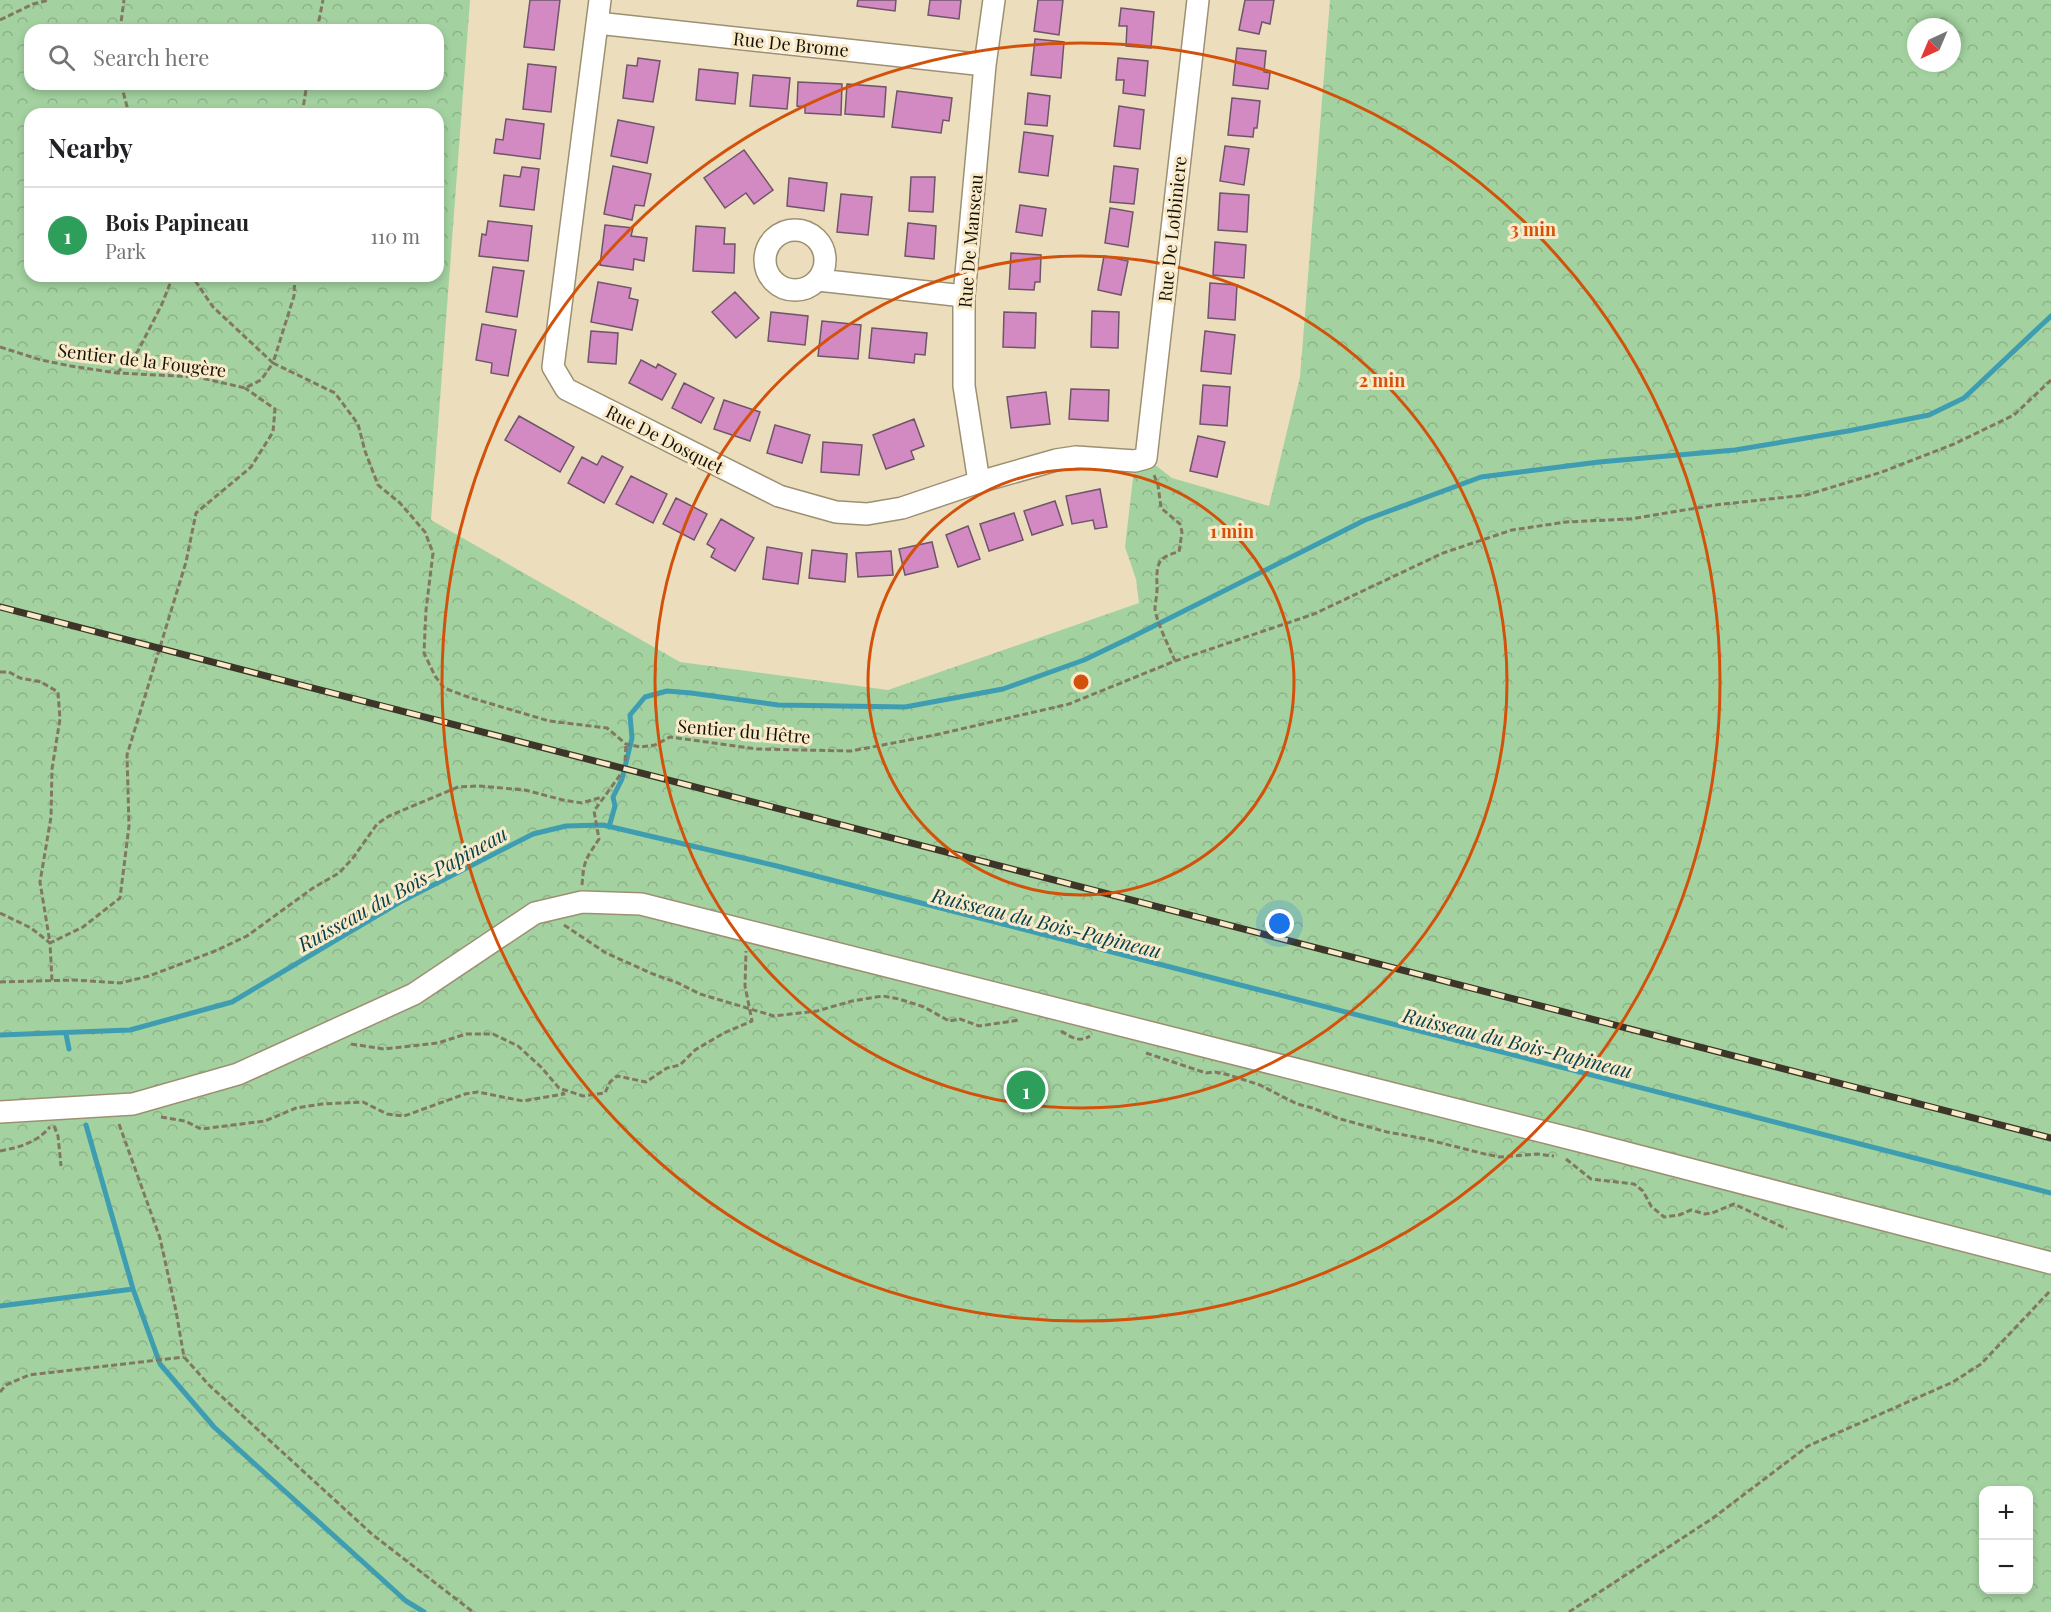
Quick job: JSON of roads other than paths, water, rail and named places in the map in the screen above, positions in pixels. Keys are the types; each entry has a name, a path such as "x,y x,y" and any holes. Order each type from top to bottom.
{"street":[{"name":"Rue De Dosquet","path":"600,0 553,367 566,389 779,496 836,512 867,514 902,508 1056,460 1076,457 1135,461 1146,458"},
{"name":"Rue De Manseau","path":"980,482 964,386 964,296 994,0"},
{"name":"Rue De Lotbiniere","path":"1146,458 1198,0"},
{"name":"Rue De Brome","path":"597,23 986,65"},
{"path":"818,280 964,296"},
{"path":"0,1112 55,1116 113,1105 133,1104 238,1074 414,994 535,913 582,902 641,904 1577,1140 2051,1263"}],"waterway":[{"path":"609,827 615,806 613,797 622,779 632,738 630,715 645,697 667,691 778,705 905,707 1003,689 1084,660 1365,520 1481,477 1599,462 1735,450 1929,415 1964,398 2051,316"},
{"name":"Ruisseau du Bois-Papineau","path":"0,1035 130,1030 232,1002 400,902 533,834 566,826 603,825 777,866 2051,1193"},
{"path":"66,1034 69,1049"},
{"path":"86,1125 133,1289 160,1364 214,1427 406,1601 424,1612"},
{"path":"0,1306 133,1289"}],"railway":[{"path":"0,607 2051,1138"}],"place":[{"name":"Bois Papineau","path":"1026,1090"}]}
